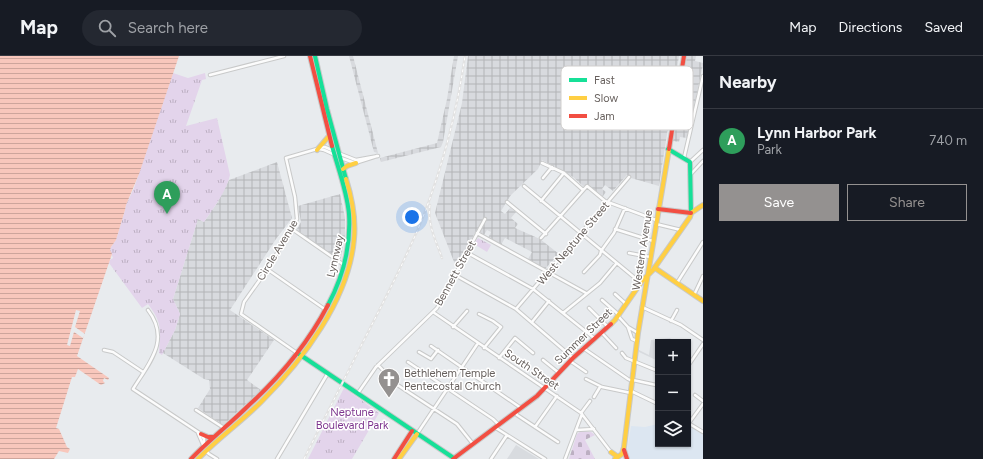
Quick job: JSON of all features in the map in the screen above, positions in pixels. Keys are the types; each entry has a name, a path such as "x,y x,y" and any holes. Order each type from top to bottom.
{"main road":[{"name":"Lynnway","path":"198,459 206,450 264,399 325,321 345,281 352,258 354,219 351,198 340,158 335,152 329,136 310,56"},
{"name":"Lynnway","path":"191,459 264,391 299,354 326,310 345,265 349,242 347,202 315,56"},
{"name":"Western Avenue","path":"682,66 684,56"},
{"name":"Western Avenue","path":"616,458 622,454 624,447 638,333 671,130"},
{"path":"317,150 329,136"},
{"path":"658,209 691,213 690,163 668,149"},
{"path":"343,169 356,163"},
{"name":"Summer Street","path":"454,459 522,408 545,388 583,348 608,327 618,316 641,283 655,268 690,217 691,213 702,207"},
{"path":"655,268 703,301"},
{"path":"299,354 454,459"},
{"path":"394,459 414,432"},
{"path":"399,459 414,432"},
{"path":"199,433 209,437 214,436"},
{"name":"Western Avenue","path":"624,447 627,459"},
{"name":"South Street","path":"611,452 616,458"},
{"path":"616,458 624,457 627,459"}],"street":[{"path":"210,75 284,56"},
{"path":"693,119 703,76"},
{"path":"684,158 690,130"},
{"path":"317,150 324,147 356,160 378,156 356,163 340,158"},
{"name":"Circle Avenue","path":"299,354 241,314 244,302 297,221 298,216 286,158 317,150"},
{"path":"697,168 690,163 703,150"},
{"path":"690,175 703,161"},
{"path":"542,163 564,173 583,190"},
{"path":"543,178 552,168"},
{"path":"540,201 564,173"},
{"name":"West Neptune Street","path":"516,309 629,177"},
{"path":"524,186 540,201 641,283"},
{"path":"541,238 587,186 605,201 656,222 681,230"},
{"path":"507,202 546,234"},
{"path":"584,272 600,255 615,229 624,208"},
{"name":"Bennett Street","path":"358,394 378,365 433,312 439,304 485,219"},
{"path":"292,229 345,265"},
{"path":"615,229 653,241"},
{"path":"477,233 586,294"},
{"path":"677,283 703,242"},
{"path":"466,252 533,289 594,338"},
{"path":"629,253 650,257"},
{"path":"563,313 600,283 616,264"},
{"path":"267,269 326,310"},
{"path":"455,275 516,309 586,372"},
{"path":"694,294 703,276"},
{"path":"615,294 626,304"},
{"path":"602,300 628,327 638,333"},
{"path":"532,322 549,302"},
{"path":"642,307 685,328 703,340"},
{"path":"589,308 608,327"},
{"path":"148,310 154,318 157,326 156,349 155,354 133,389 199,433 204,439 204,446 208,454 217,459"},
{"path":"671,321 677,310"},
{"path":"453,327 467,311"},
{"name":"South Street","path":"433,312 581,414 611,452"},
{"path":"479,314 501,327 484,348"},
{"path":"628,327 632,339 637,341"},
{"path":"601,332 616,348"},
{"path":"499,358 515,338 533,353"},
{"path":"414,432 433,408 478,343"},
{"path":"691,362 703,344"},
{"path":"431,346 522,408"},
{"path":"583,348 628,379 655,385"},
{"path":"104,350 112,352 144,372"},
{"path":"419,352 431,359 438,350"},
{"path":"622,353 625,358 655,370"},
{"path":"543,360 559,373"},
{"path":"408,362 446,388 507,435 544,459"},
{"path":"378,365 396,384 458,425 473,444"},
{"path":"277,459 328,373"},
{"path":"586,379 600,387 631,392 655,403"},
{"path":"594,397 600,387"},
{"path":"691,420 703,402 695,395"},
{"path":"535,427 556,396"},
{"path":"565,459 581,414 590,400"},
{"path":"196,410 224,428"},
{"path":"516,413 558,442"},
{"path":"691,424 703,432"},
{"path":"576,430 594,429"},
{"path":"491,459 507,435"}],"shaded area":[{"path":"0,56 179,56 139,174 126,205 116,240 111,247 110,250 112,254 77,356 109,378 108,380 104,378 103,381 105,383 101,385 78,369 75,377 72,377 56,428 59,429 67,447 70,449 68,453 59,451 54,459 0,459"},
{"path":"349,56 353,56 378,153 374,152"},
{"path":"454,56 458,56 441,147 381,162 380,158 437,143 447,99"},
{"path":"468,56 679,56 677,66 561,66 561,130 668,130 659,186 631,178 627,175 613,191 605,185 602,189 606,192 603,196 587,185 583,186 573,177 542,160 538,169 511,195 501,211 505,214 510,208 516,212 511,218 518,224 515,228 540,239 559,254 545,269 528,259 532,252 505,238 501,245 488,238 491,232 487,230 484,235 476,231 456,267 435,213 462,103"},
{"path":"687,56 696,56 695,61 703,63 693,111 693,66 685,66"},
{"path":"675,130 689,130 687,138 680,137 679,142 673,141"},
{"path":"277,162 292,218 276,239 230,310 274,340 247,380 261,390 223,425 198,408 210,389 209,380 204,379 163,353 175,330 180,314 173,299 198,219 204,222 217,203 229,180"},
{"path":"340,194 345,218 345,235 341,258 338,260 299,233 297,229 301,222 298,206"},
{"path":"651,340 655,340 655,360 639,352 639,350 649,355"},
{"path":"655,425 655,447 691,447 691,427 703,435 703,459 630,459 627,451 631,426 645,427"},
{"path":"516,445 539,459 507,459"}],"green space":[{"path":"173,73 188,78 205,73 206,79 202,80 186,126 217,118 230,175 223,193 204,222 198,219 173,299 180,314 175,330 162,355 159,353 160,327 153,311 148,304 142,308 109,263 113,258 110,250 111,247 116,240 126,205 134,188"},
{"path":"478,238 491,245 487,252 474,244"},
{"name":"Neptune Boulevard Park","path":"344,388 379,413 352,459 308,459"},
{"path":"581,431 591,432 595,435 585,440 595,459 569,459 577,434"}],"pier":[{"path":"76,310 80,311 75,327 85,334 83,338 74,332 70,346 67,345"}],"railway":[{"path":"304,459 395,279 423,217 437,178 448,138 458,97 465,56"},
{"path":"430,205 429,212 431,226 442,258"}],"traffic: fast":[{"path":"315,56 327,109 346,179"},
{"path":"328,305 342,272 349,238 349,214 346,197 332,146"},
{"path":"668,149 690,162 691,213"},
{"path":"299,354 455,459"}],"traffic: slow":[{"path":"317,150 329,136"},
{"path":"615,459 622,454 624,447 638,333 669,149"},
{"path":"343,169 356,163"},
{"path":"198,459 261,402 293,367 308,348 333,306 343,284 350,262 354,239 353,208 346,179"},
{"path":"611,324 642,281 653,270 690,217 691,213 703,205"},
{"path":"655,268 703,301"},
{"path":"399,459 417,434"},
{"path":"611,452 618,457"}],"traffic: jam":[{"path":"310,56 332,146"},
{"path":"682,66 684,56"},
{"path":"669,149 672,130"},
{"path":"658,209 691,213"},
{"path":"191,459 261,394 283,371 312,333 328,305"},
{"path":"453,459 537,396 573,358 611,324"},
{"path":"394,459 412,431"},
{"path":"201,434 208,437 213,437"},
{"path":"624,450 627,459"}],"place":[{"name":"Lynn Harbor Park","path":"167,214"},
{"name":"Bethlehem Temple Pentecostal Church","path":"389,398"}]}
